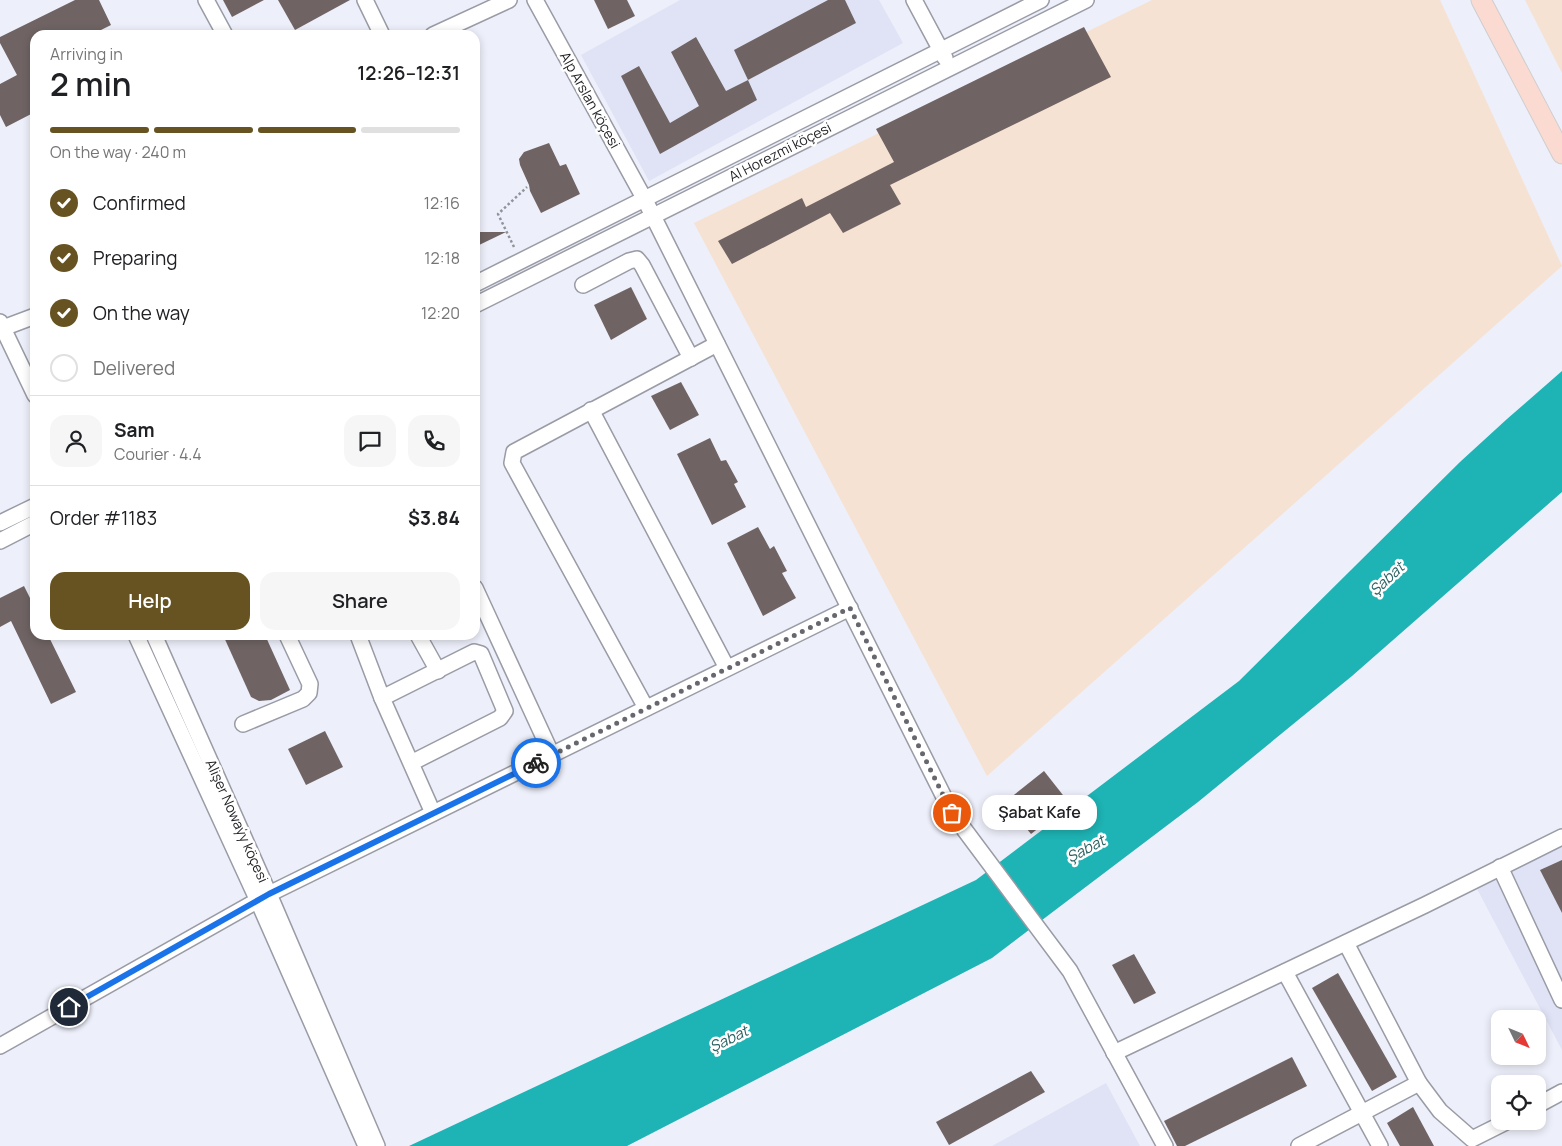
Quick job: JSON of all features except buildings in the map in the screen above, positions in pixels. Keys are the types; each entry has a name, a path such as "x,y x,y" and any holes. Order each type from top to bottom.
{"main road":[{"path":"1481,0 1562,154"}],"street":[{"path":"206,0 221,30"},
{"path":"365,0 380,30"},
{"path":"444,30 509,0"},
{"name":"Alp Arslan köçesi","path":"536,0 645,200 952,813 1070,971 1165,1146"},
{"path":"914,0 950,68"},
{"name":"Al Horezmi köçesi","path":"480,282 1041,0"},
{"name":"Al Horezmi köçesi","path":"480,302 1086,0"},
{"path":"583,285 629,261 637,259 642,265 691,358"},
{"path":"30,317 1,325 30,385"},
{"path":"646,708 512,463 514,452 717,344"},
{"path":"591,410 727,668"},
{"path":"0,523 30,508"},
{"path":"0,541 30,526"},
{"path":"480,599 552,755"},
{"path":"0,1046 263,897 850,608"},
{"name":"Alişer Nowaýy köçesi","path":"138,640 263,897"},
{"name":"Alişer Nowaýy köçesi","path":"156,640 263,897 369,1141"},
{"path":"243,724 303,700 309,692 310,684 290,640"},
{"path":"360,640 382,698 433,813"},
{"path":"421,640 438,671"},
{"path":"382,698 474,652 480,654 505,711 500,718 411,763"},
{"path":"1114,1053 1346,943 1562,837"},
{"path":"1500,868 1562,1000"},
{"path":"1346,943 1418,1083 1440,1111 1476,1143 1495,1130"},
{"path":"1285,972 1380,1146"},
{"path":"1300,1146 1418,1083"},
{"path":"1546,1101 1562,1092"}],"path":[{"path":"506,251 514,246 498,214 527,187"}],"shaded area":[{"path":"680,0 879,0 903,43 649,181 581,55"},
{"path":"1152,0 1440,0 1562,266 987,776 694,223"},
{"path":"1525,0 1562,0 1562,73"},
{"path":"1562,843 1562,1050 1546,1020 1546,1010 1541,1010 1475,885"},
{"path":"1106,1083 1140,1146 992,1146"}],"water":[{"name":"Şabat","path":"1562,371 1562,492 1352,676 1198,802 992,958 627,1146 409,1146 976,880 1239,681 1460,462"}],"way so far":[{"path":"536,763 850,608 952,813"}],"place":[{"name":"Şabat Kafe","path":"952,813"}],"route":[{"path":"69,1007 269,894 536,763"}]}
